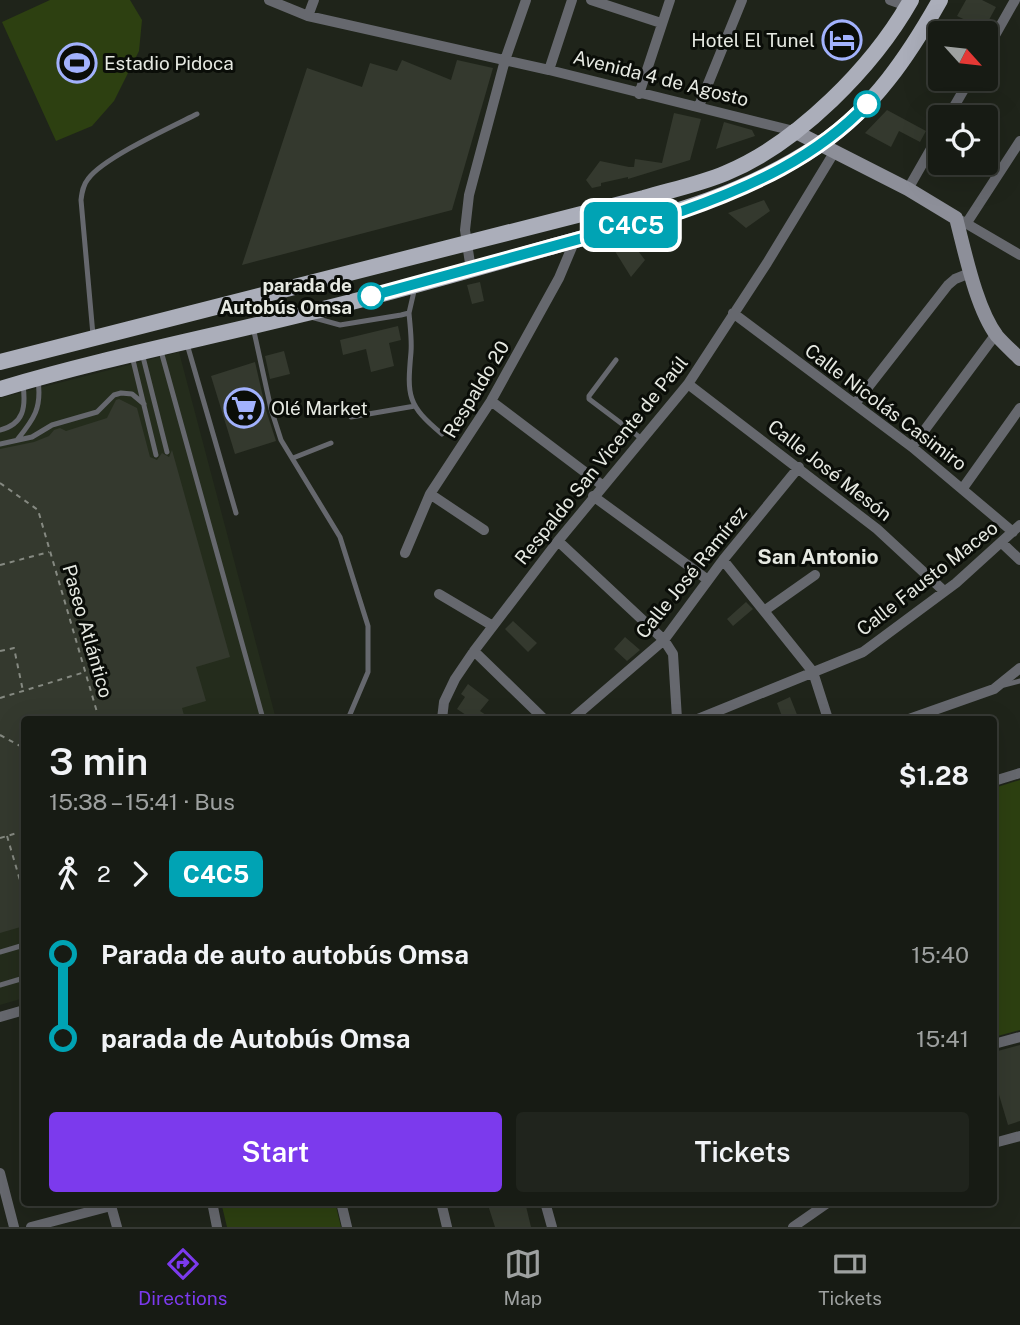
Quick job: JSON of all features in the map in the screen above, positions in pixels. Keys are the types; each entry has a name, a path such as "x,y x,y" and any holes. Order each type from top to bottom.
{"main road":[{"path":"0,389 159,347 305,314 712,201 828,147 880,91 907,55 940,0"},
{"path":"0,362 644,198 726,173 756,157 816,113 872,59 909,3"},
{"name":"Avenida 4 de Agosto","path":"794,131 908,189 961,221"},
{"path":"961,221 970,273 983,309 996,334 1020,359"}],"street":[{"name":"Avenida 4 de Agosto","path":"269,0 309,16 549,70 794,131"},
{"path":"309,16 314,0"},
{"path":"471,270 465,213 468,195 505,60 526,0"},
{"path":"549,70 572,0"},
{"path":"591,0 661,23"},
{"path":"639,94 670,0"},
{"path":"699,107 741,0"},
{"path":"890,0 909,3"},
{"path":"998,29 1015,0"},
{"path":"961,221 1020,141"},
{"name":"Respaldo San Vicente de Paúl","path":"442,716 444,702 455,679 474,651 593,496 688,384 767,263 828,147"},
{"path":"908,189 928,154"},
{"name":"Avenida 4 de Agosto","path":"961,221 1020,255"},
{"name":"Respaldo 20","path":"405,553 430,494 491,401 559,278 575,240"},
{"path":"855,404 948,285 970,273"},
{"name":"Calle Nicolás Casimiro","path":"733,313 1017,529"},
{"path":"912,447 996,334"},
{"name":"Calle José Mesón","path":"688,384 877,529 944,591"},
{"path":"491,401 603,485"},
{"path":"963,488 1020,408"},
{"name":"Calle José Ramírez","path":"575,716 664,640 723,560 799,467"},
{"path":"430,494 484,530"},
{"path":"593,496 708,580"},
{"name":"Calle Fausto Maceo","path":"705,716 863,652 944,591 1017,529"},
{"path":"558,541 664,640 673,654 677,716"},
{"path":"1002,543 1020,560"},
{"path":"723,560 813,672 827,716"},
{"path":"764,611 815,575"},
{"path":"439,593 493,626"},
{"path":"474,651 541,716"},
{"path":"917,716 994,688 1020,668"},
{"path":"997,780 1020,773"},
{"path":"0,1017 21,1011"},
{"path":"997,1043 1020,1037"},
{"path":"997,1142 1020,1136"},
{"path":"0,1173 15,1227"},
{"path":"31,1227 104,1206"},
{"path":"112,1206 117,1227"},
{"path":"213,1206 217,1227"},
{"path":"342,1206 347,1227"},
{"path":"442,1206 447,1227"},
{"path":"546,1206 552,1227"},
{"path":"793,1227 823,1206"}],"lane":[{"path":"93,338 80,200 83,188 89,177 118,156 197,114"},
{"path":"416,284 409,313 411,349 407,376 410,398 425,420 442,435"},
{"path":"305,314 340,325 409,313"},
{"path":"253,326 271,409 281,440 340,537 368,626 368,672 349,716"},
{"path":"187,341 236,513"},
{"path":"159,347 262,716"},
{"path":"137,353 144,404 156,455"},
{"path":"137,353 167,452"},
{"path":"616,360 589,399 642,439"},
{"path":"0,430 16,423 21,417 30,380"},
{"path":"17,440 31,421 41,397 30,380"},
{"path":"0,444 32,437 52,425 97,412 114,395 121,393 132,394 144,404"},
{"path":"351,416 415,406"},
{"path":"293,458 331,443"},
{"path":"994,688 1020,681"},
{"path":"0,952 21,946"},
{"path":"0,985 21,979"}],"path":[{"name":"Paseo Atlántico","path":"0,484 38,510 98,716"},
{"path":"0,565 50,551"},
{"path":"0,651 14,648 23,691"},
{"path":"0,698 85,672"},
{"path":"0,735 21,746"},
{"path":"0,838 21,832"},
{"path":"8,836 21,883"}],"shaded area":[{"path":"179,352 275,716 21,716 21,999 0,1005 0,398"}],"green space":[{"name":"Estadio Pidoca","path":"50,0 130,0 142,20 139,51 114,101 92,126 56,141 2,22"},
{"path":"1020,780 1020,1030 997,1036 997,787"},
{"path":"222,1206 336,1206 341,1227 227,1227"}],"building":[{"path":"966,0 982,0 996,7 988,21 967,21 957,16"},
{"name":"Hotel El Tunel","path":"829,27 860,40 855,53 824,41"},
{"path":"402,60 451,80 457,60 493,68 452,210 242,265 307,68 362,87 370,63 397,71"},
{"path":"887,110 926,131 920,142 899,131 891,147 865,133"},
{"path":"674,113 701,119 690,160 628,179 601,183 601,186 592,188 586,180 600,161 629,167 634,167 635,159 662,163"},
{"path":"724,122 752,130 755,136 716,149"},
{"path":"764,200 770,211 746,228 728,213"},
{"path":"632,243 645,260 631,277 613,248"},
{"path":"480,282 484,301 472,304 467,285"},
{"path":"398,326 401,340 389,343 394,366 371,372 366,349 343,355 340,340"},
{"path":"284,351 290,374 270,379 265,356"},
{"name":"Olé Market","path":"255,362 276,441 235,454 211,376"},
{"path":"116,400 137,408 150,457 157,460 162,453 169,457 172,450 230,657 196,667 206,701 182,708 184,716 21,716 21,927 0,933 0,449 34,442 60,428 66,431 107,418"},
{"path":"746,602 753,609 733,626 727,619"},
{"path":"513,621 537,643 528,652 505,629"},
{"path":"625,637 640,650 627,661 614,649"},
{"path":"468,684 489,700 480,711 488,716 468,716 457,709 465,697 461,694"},
{"path":"790,697 798,716 782,716 777,703"},
{"path":"1020,1045 1020,1121 1008,1125 997,1088 997,1051"},
{"path":"488,1206 526,1206 531,1227 495,1227"}],"bus line":[{"name":"C4C5","path":"371,296 712,201 772,174 822,144 867,104"}],"place":[{"name":"Hotel El Tunel","path":"842,40"},
{"name":"Estadio Pidoca","path":"77,63"},
{"name":"parada de Autobús Omsa","path":"371,296"},
{"name":"Olé Market","path":"244,408"}],"district":[{"name":"San Antonio","path":"818,556"}]}
